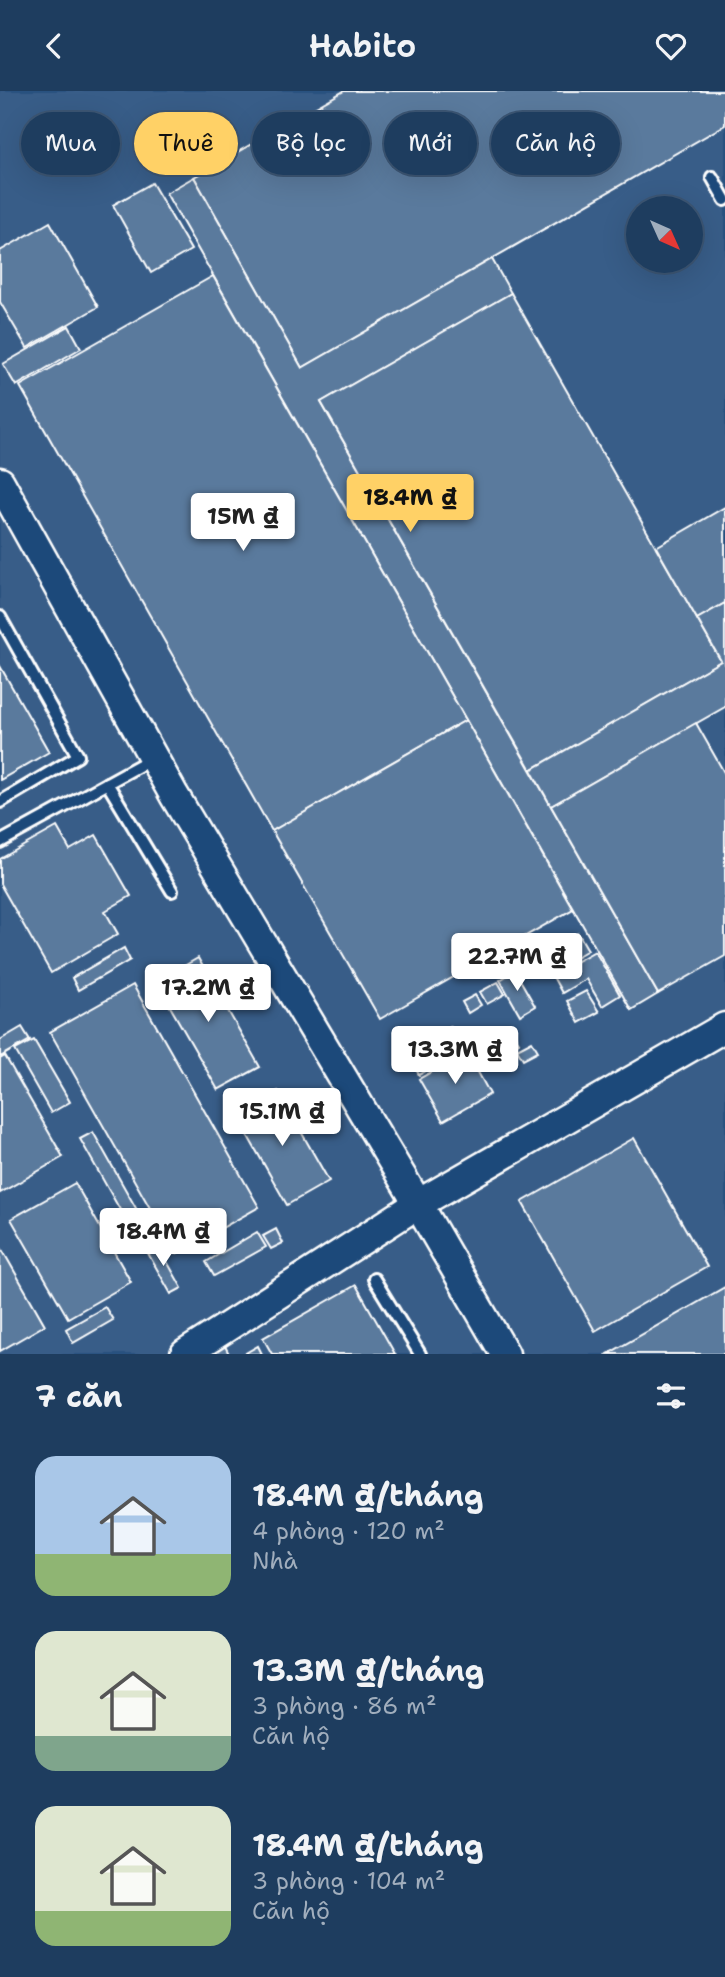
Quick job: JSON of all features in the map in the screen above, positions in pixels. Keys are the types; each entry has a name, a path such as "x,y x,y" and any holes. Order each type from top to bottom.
{"street":[{"path":"0,482 153,758 418,1204 499,1352"},
{"path":"185,1354 418,1204 725,1027"}],"lane":[{"path":"712,177 725,200"},
{"path":"0,617 78,757 0,802"},
{"path":"0,842 153,758"},
{"path":"107,783 172,891"},
{"path":"374,1279 420,1354"}],"shaded area":[{"path":"0,91 725,91 725,1354 0,1354"}],"building":[{"path":"344,91 725,91 725,125 302,368 194,177 238,175 238,152 252,144 252,175 370,175 370,112 307,112"},
{"path":"194,177 302,368 492,259 511,293 321,402 658,994 631,1010 166,193"},
{"path":"152,183 191,250 151,273 113,205"},
{"path":"50,222 98,307 27,348 0,302 0,251"},
{"path":"213,276 466,720 272,831 20,386"},
{"path":"511,293 721,661 531,770 321,402"},
{"path":"69,326 81,348 16,386 3,364"},
{"path":"725,507 725,603 697,619 656,547"},
{"path":"725,603 725,707 551,806 531,770 721,661 697,619"},
{"path":"0,666 49,752 0,780"},
{"path":"466,720 573,909 380,1019 272,831"},
{"path":"696,723 725,774 725,956 658,994 551,806"},
{"path":"57,827 70,850 96,835 131,896 105,911 118,934 51,973 0,884 0,859"},
{"path":"578,933 588,950 550,972 540,955"},
{"path":"124,948 130,960 78,990 72,978"},
{"path":"595,951 620,995 602,1006 586,979 562,993 552,975"},
{"path":"198,958 260,1067 218,1090 156,982"},
{"path":"515,971 535,1006 520,1015 500,980"},
{"path":"498,982 505,994 487,1004 480,992"},
{"path":"133,985 259,1207 176,1254 50,1032"},
{"path":"586,991 599,1012 579,1023 567,1001"},
{"path":"475,995 481,1005 468,1013 462,1002"},
{"path":"450,1026 464,1050 419,1075 406,1051"},
{"path":"22,1027 30,1040 0,1057 0,1040"},
{"path":"513,1032 519,1042 487,1060 482,1050"},
{"path":"34,1040 70,1102 51,1113 15,1050"},
{"path":"532,1041 538,1051 523,1059 517,1049"},
{"path":"467,1052 490,1094 443,1121 419,1079"},
{"path":"5,1056 63,1157 0,1193 0,1059"},
{"path":"278,1091 329,1181 287,1205 236,1115"},
{"path":"93,1132 150,1233 137,1240 80,1139"},
{"path":"634,1138 707,1267 595,1331 522,1202"},
{"path":"75,1183 131,1282 68,1318 11,1219"},
{"path":"276,1229 283,1243 271,1249 263,1236"},
{"path":"257,1232 266,1247 214,1276 206,1262"},
{"path":"156,1242 182,1288 171,1294 145,1248"},
{"path":"0,1246 45,1325 0,1351"},
{"path":"356,1285 395,1354 272,1354 263,1338"},
{"path":"725,1287 725,1354 608,1354"},
{"path":"105,1307 113,1320 73,1343 66,1329"},
{"path":"224,1344 229,1354 207,1354"},
{"path":"258,1346 262,1354 244,1354"}]}
